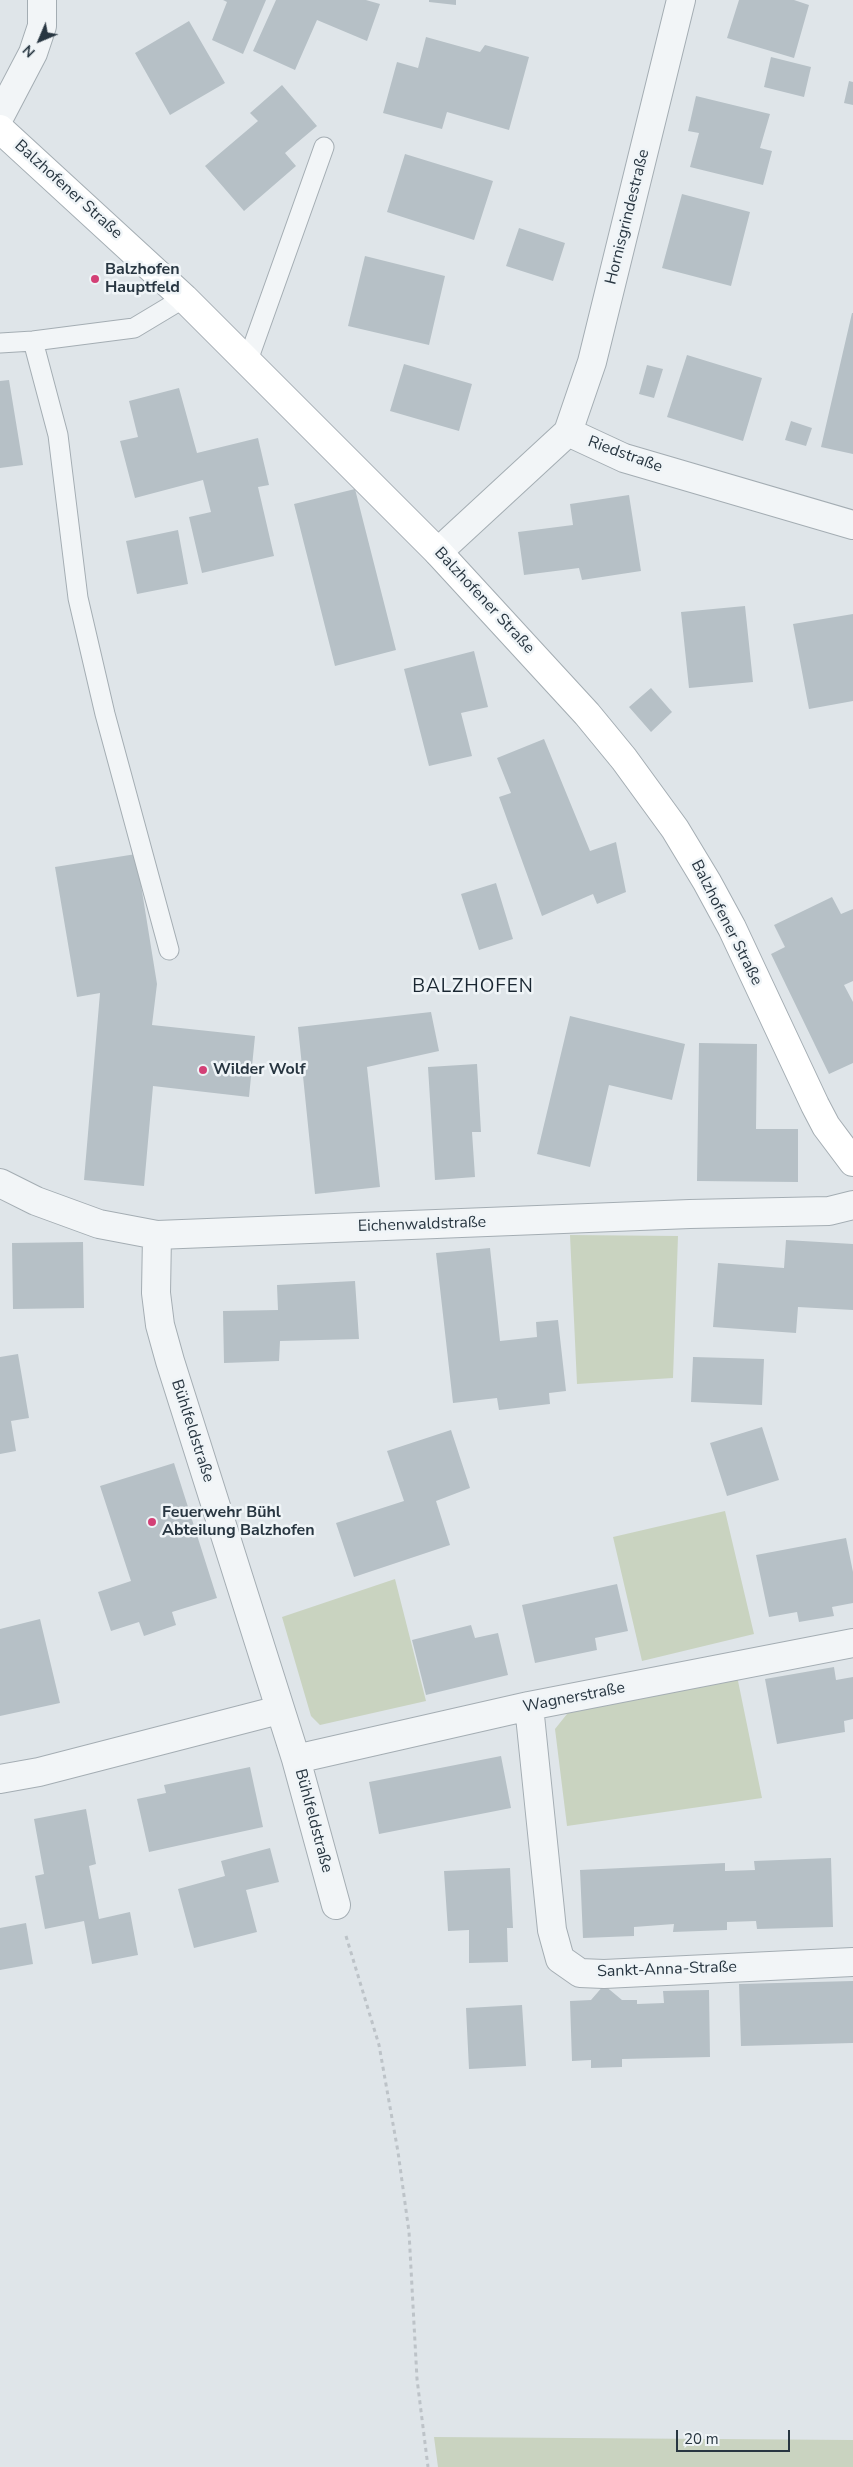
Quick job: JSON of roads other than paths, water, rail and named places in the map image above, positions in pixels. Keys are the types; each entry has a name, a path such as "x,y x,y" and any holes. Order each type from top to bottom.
{"street":[{"path":"0,116 33,53 42,26 42,0"},
{"name":"Hornisgrindestraße","path":"568,432 592,362 681,0"},
{"name":"Balzhofener Straße","path":"0,129 184,298 438,552 587,714 624,759 676,829 732,928 826,1126 853,1162"},
{"name":"Riedstraße","path":"438,552 568,432 624,458 853,525"},
{"name":"Eichenwaldstraße","path":"0,1183 36,1201 99,1224 157,1235 690,1214 829,1211 853,1205"},
{"name":"Bühlfeldstraße","path":"157,1235 156,1293 167,1352 296,1759 336,1904"},
{"name":"Wagnerstraße","path":"296,1759 529,1706 853,1643"},
{"name":"Sankt-Anna-Straße","path":"529,1706 552,1930 560,1959 580,1973 604,1974 853,1962"},
{"path":"0,1779 39,1772 279,1710"}],"lane":[{"path":"247,363 324,146"},
{"path":"0,343 33,341 134,328 184,298"},
{"path":"33,341 58,435 78,598 105,714 169,950"}],"place":[{"name":"Balzhofen Hauptfeld","path":"95,279"},
{"name":"Wilder Wolf","path":"203,1070"},
{"name":"Feuerwehr Bühl Abteilung Balzhofen","path":"152,1522"}],"district":[{"name":"BALZHOFEN","path":"473,987"}]}
